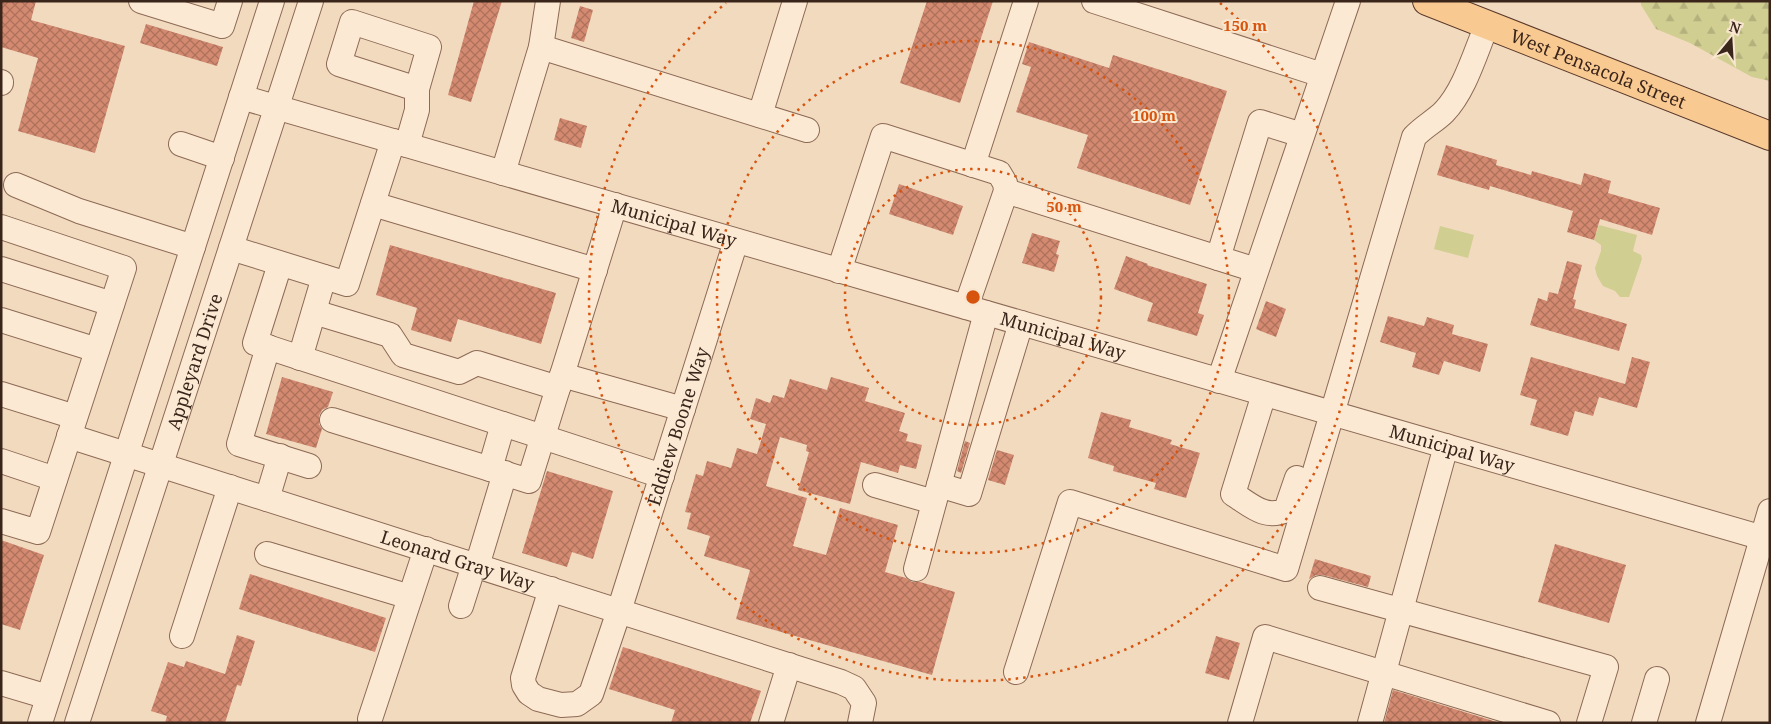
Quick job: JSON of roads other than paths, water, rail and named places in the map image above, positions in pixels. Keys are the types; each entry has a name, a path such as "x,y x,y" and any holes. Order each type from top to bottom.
{"main road":[{"name":"West Pensacola Street","path":"1430,2 1770,136"}],"street":[{"path":"141,1 222,26 230,1"},
{"name":"Appleyard Drive","path":"40,723 272,1"},
{"name":"Appleyard Drive","path":"77,723 311,1"},
{"path":"503,173 542,47 548,1"},
{"path":"760,115 795,1"},
{"path":"973,164 1026,1"},
{"path":"1094,1 1322,75"},
{"path":"1218,381 1348,1"},
{"path":"1016,672 1070,502 1286,569 1299,497 1321,454 1414,136 1443,113 1452,102 1461,88 1487,25"},
{"path":"542,47 807,130"},
{"path":"231,248 347,284 373,204 417,110 417,89"},
{"name":"Municipal Way","path":"241,97 1766,539"},
{"path":"1218,258 1260,122 1302,136"},
{"path":"839,271 883,136 999,173 1005,182 1006,191 976,310 936,493 916,569"},
{"path":"181,144 222,158"},
{"path":"16,185 79,211 193,247"},
{"path":"1006,191 1256,270"},
{"path":"373,204 595,270"},
{"path":"332,420 529,481 615,206"},
{"path":"1,227 124,268 38,532 1,521"},
{"name":"Eddiew Boone Way","path":"551,589 523,678 524,685 529,693 538,699 561,705 577,704 591,694 736,241"},
{"path":"280,264 256,343 662,476"},
{"path":"1,269 112,304"},
{"path":"300,358 324,277"},
{"path":"314,312 390,335 403,355 458,372 477,363 683,409"},
{"path":"1,320 97,350"},
{"path":"875,485 936,493 969,494 1020,323"},
{"path":"268,347 239,444 309,466"},
{"name":"Leonard Gray Way","path":"1,394 72,426 127,454 842,682 854,688 864,703 860,723"},
{"path":"1264,394 1233,494 1261,511 1274,514 1286,510 1299,497"},
{"path":"461,606 475,565 498,471 502,424"},
{"path":"1370,723 1446,446"},
{"path":"267,499 280,456"},
{"path":"1,461 55,478"},
{"path":"182,636 230,487"},
{"path":"1708,723 1766,539 1770,512"},
{"path":"370,719 426,550"},
{"path":"267,554 410,598"},
{"path":"1320,588 1606,667 1590,723"},
{"path":"1247,721 1265,637 1548,723"},
{"path":"771,723 789,665"},
{"path":"1644,723 1657,679"},
{"path":"1,682 48,697"}]}
